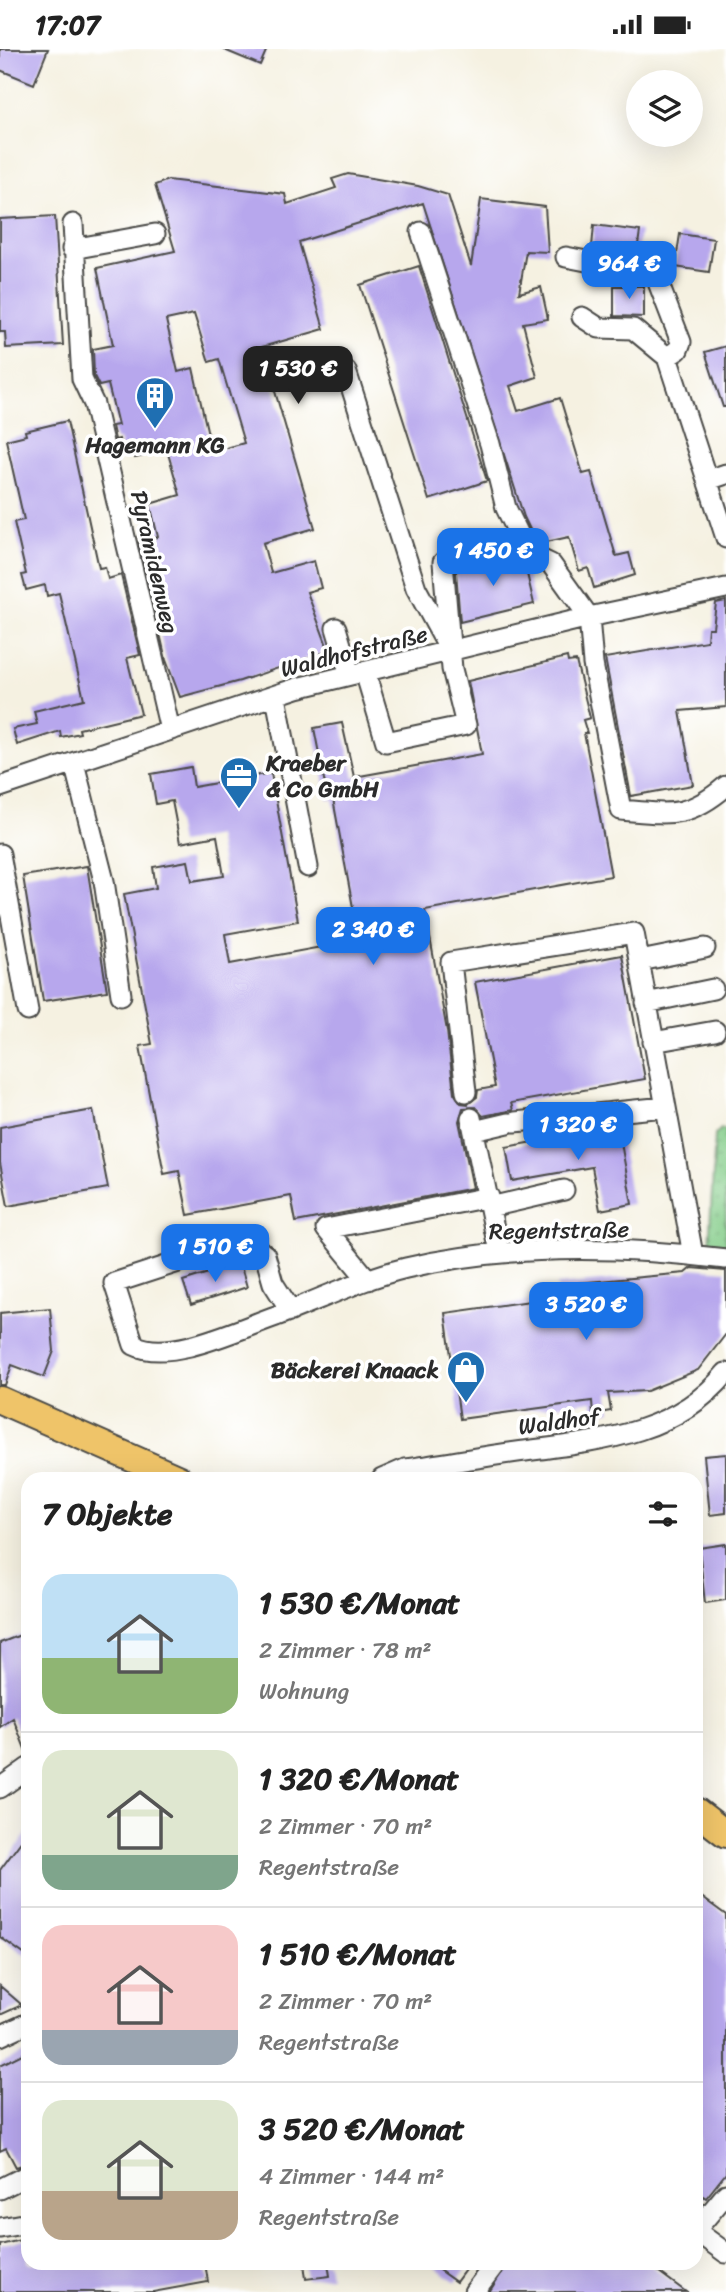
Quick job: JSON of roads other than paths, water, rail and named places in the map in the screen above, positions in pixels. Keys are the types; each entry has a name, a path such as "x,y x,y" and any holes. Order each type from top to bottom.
{"main road":[{"path":"0,1400 163,1472"},
{"path":"703,1816 726,1834"}],"street":[{"name":"Pyramidenweg","path":"74,224 72,249 82,379 94,404 170,730"},
{"path":"421,232 490,444 506,508 528,552 551,564 589,617 593,664 621,810 669,814 705,804 726,786"},
{"path":"72,249 155,234"},
{"path":"566,257 632,269 656,277 681,342 678,351 667,357"},
{"path":"582,317 599,328 633,329 667,357 717,477 726,538"},
{"path":"346,370 416,588 451,652"},
{"path":"336,628 386,742 466,725 451,652 443,562 522,541"},
{"name":"Waldhofstraße","path":"0,787 170,730 357,673 589,617 726,588"},
{"path":"276,697 308,867"},
{"path":"74,763 104,881 121,995"},
{"path":"0,854 28,1011"},
{"path":"466,1092 451,962 634,933 693,1255"},
{"path":"640,961 705,948"},
{"path":"646,1003 713,989"},
{"path":"653,1042 715,1031"},
{"path":"499,1252 472,1124 511,1123 665,1107"},
{"path":"368,1280 326,1229 564,1190"},
{"name":"Regentstraße","path":"283,1313 265,1255 246,1240 114,1283 134,1345 147,1351 177,1349 283,1313 368,1280 405,1269 499,1252 598,1251 726,1259"},
{"name":"Waldhof","path":"398,1472 617,1438 660,1424 697,1402 726,1373"},
{"path":"0,1788 21,1773"},
{"path":"0,2035 21,2026"},
{"path":"0,2189 21,2178"},
{"path":"703,2222 726,2194"},
{"path":"0,2228 21,2224"},
{"path":"703,2235 726,2253"},
{"path":"474,2292 491,2270"}],"place":[{"name":"Hagemann KG","path":"155,430"},
{"name":"Kraeber & Co GmbH","path":"239,810"},
{"name":"Bäckerei Knaack","path":"466,1404"}]}
